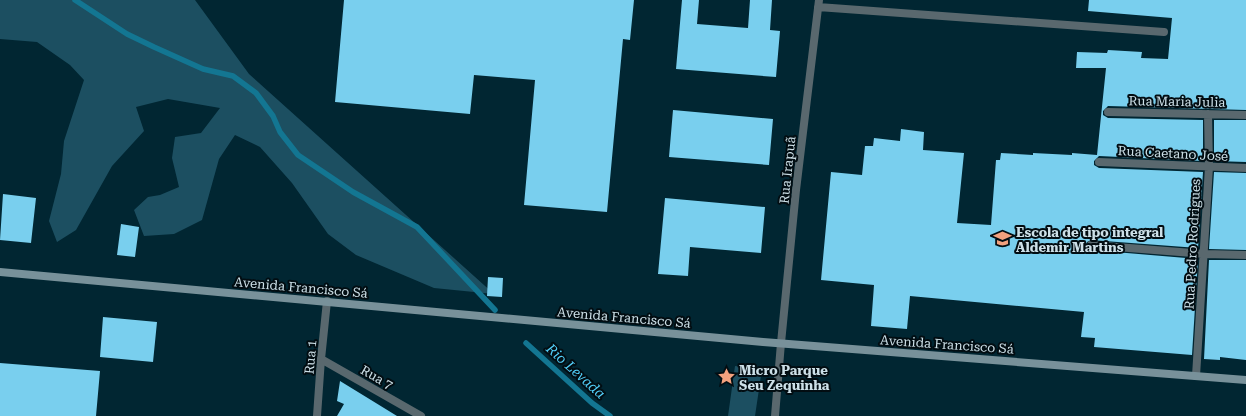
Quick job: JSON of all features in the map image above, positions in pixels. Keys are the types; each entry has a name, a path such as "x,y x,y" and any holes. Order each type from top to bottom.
{"main road":[{"name":"Avenida Francisco Sá","path":"0,272 781,343 1246,380"}],"street":[{"path":"818,4 1164,32"},
{"name":"Rua Irapuã","path":"775,416 781,343 818,4"},
{"name":"Rua Maria Julia","path":"1108,112 1246,115"},
{"name":"Rua Pedro Rodrigues","path":"1196,376 1205,254 1209,167 1208,114"},
{"name":"Rua Caetano José","path":"1099,162 1246,168"},
{"path":"1091,245 1205,254 1246,255"},
{"name":"Rua 1","path":"317,416 321,359 328,301"},
{"name":"Rua 7","path":"321,359 421,416"}],"shaded area":[{"path":"0,0 195,0 249,74 494,294 434,288 356,255 328,234 292,183 260,147 235,135 219,159 202,220 174,234 144,236 134,210 148,197 160,195 179,187 172,158 175,137 201,133 220,108 168,99 136,107 144,131 112,166 76,230 57,242 49,221 61,174 64,141 84,80 70,65 37,42 0,39"},
{"path":"735,366 762,369 755,416 728,416"}],"building":[{"path":"344,0 634,0 630,40 623,39 607,212 524,205 535,80 474,75 470,114 335,102"},
{"path":"682,0 699,0 697,24 748,28 750,0 772,0 770,30 780,31 776,77 676,69"},
{"path":"1089,0 1246,0 1246,110 1108,106 1103,111 1103,115 1108,118 1203,120 1203,161 1099,156 1094,161 1094,165 1099,168 1203,172 1198,248 1091,240 1087,242 1086,245 1091,250 1198,259 1192,355 1094,347 1095,338 1081,337 1084,312 910,296 907,329 871,326 874,285 821,280 831,172 862,175 865,146 873,146 874,138 900,141 901,129 924,132 923,150 964,153 957,223 991,225 996,160 1000,160 1001,153 1072,155 1072,153 1097,155 1106,68 1076,68 1077,52 1107,53 1108,50 1142,52 1141,58 1168,59 1172,18 1088,11"},
{"path":"673,110 773,119 769,165 669,157"},
{"path":"1214,120 1246,120 1246,162 1214,161"},
{"path":"1214,172 1246,173 1246,250 1209,249"},
{"path":"3,194 36,198 31,243 0,240"},
{"path":"665,198 765,207 761,253 690,247 688,276 658,274"},
{"path":"121,224 139,227 135,257 117,255"},
{"path":"1209,260 1246,260 1246,360 1220,357 1220,360 1204,359"},
{"path":"488,277 503,278 502,297 487,296"},
{"path":"103,317 157,322 153,362 100,357"},
{"path":"0,363 100,371 96,416 0,416"},
{"path":"340,381 397,416 337,416 344,404 337,401"}],"waterway":[{"path":"75,0 127,34 154,47 203,69 233,76 256,93 273,116 280,132 298,155 353,192 417,227 495,310"},
{"name":"Rio Levada","path":"526,343 592,403 610,416"}],"place":[{"name":"Escola de tipo integral Aldemir Martins","path":"1003,239"},
{"name":"Micro Parque Seu Zequinha","path":"726,377"}]}
